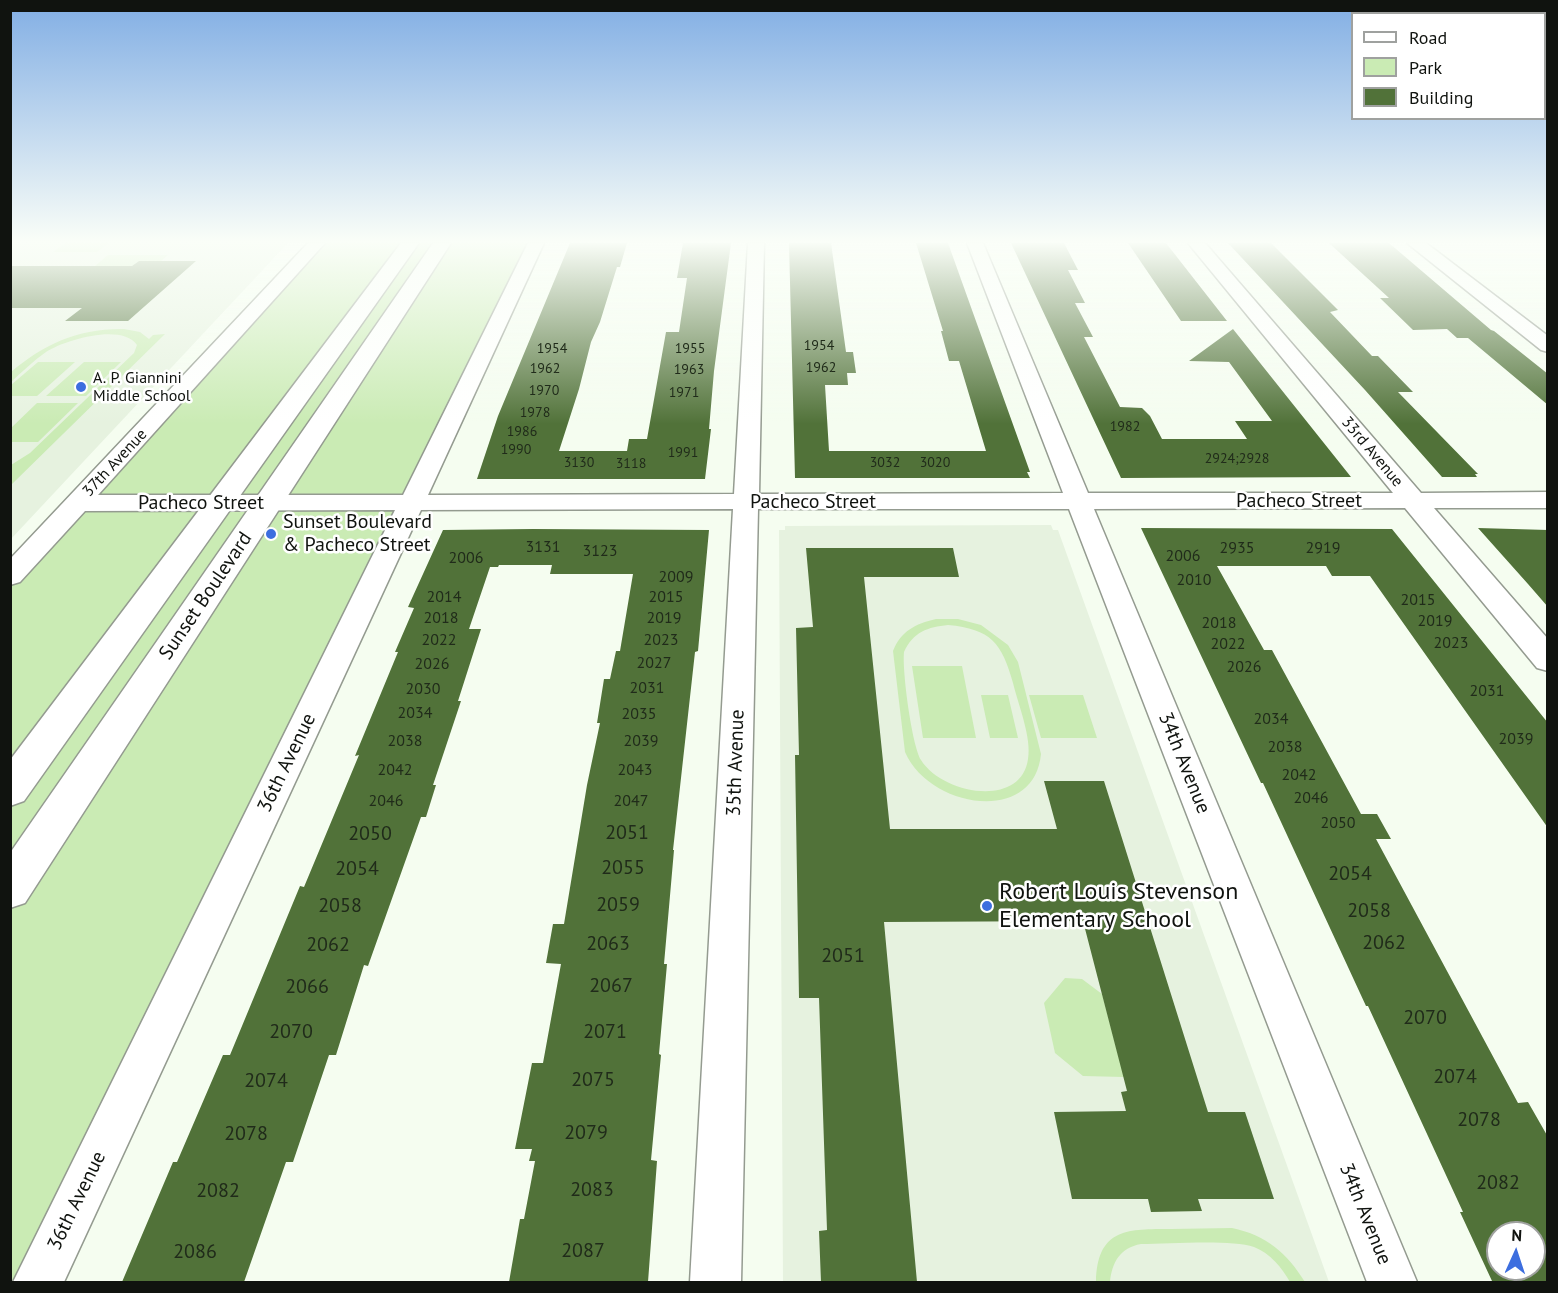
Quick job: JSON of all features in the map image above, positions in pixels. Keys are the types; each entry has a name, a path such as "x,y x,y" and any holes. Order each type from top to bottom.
{"main road":[{"name":"Sunset Boulevard","path":"10,790 366,303"},
{"name":"Sunset Boulevard","path":"10,889 402,303"}],"street":[{"name":"37th Avenue","path":"10,576 262,303"},
{"name":"36th Avenue","path":"38,1282 507,303"},
{"name":"35th Avenue","path":"716,1282 754,303"},
{"name":"34th Avenue","path":"999,303 1392,1282"},
{"name":"33rd Avenue","path":"1247,303 1548,660"},
{"path":"1493,303 1548,346"},
{"name":"Pacheco Street","path":"78,503 1548,500"}],"shaded area":[{"name":"A. P. Giannini Middle School","path":"11,303 232,303 11,539"},
{"name":"Robert Louis Stevenson Elementary School","path":"1051,525 1053,530 1058,530 1329,1282 783,1282 779,530 785,530 785,526"}],"green space":[{"path":"261,303 507,303 38,1282 10,1282 10,576"},
{"path":"124,329 140,332 149,339 153,335 165,334 11,485 11,465 30,453 134,353 137,345 130,338 119,335 107,334 79,339 46,352 11,382 11,372 36,353 63,340 92,331"},
{"path":"38,362 75,362 37,396 11,396 11,385"},
{"path":"84,362 121,362 86,396 46,396"},
{"path":"37,403 78,403 38,442 11,442 11,428"},
{"path":"958,619 981,625 1008,645 1018,662 1041,754 1034,777 1020,792 1001,800 979,801 957,796 935,786 917,771 905,752 893,651 905,633 928,621","holes":["948,625 963,627 985,635 999,648 1009,669 1026,731 1029,751 1022,775 1011,785 997,790 980,791 962,788 931,772 921,760 914,739 906,691 904,652 917,635 928,629"]},
{"path":"912,666 962,666 976,738 923,738"},
{"path":"981,695 1008,695 1018,738 990,738"},
{"path":"1029,695 1083,695 1097,738 1041,738"},
{"path":"1065,978 1082,979 1102,994 1124,1077 1083,1076 1055,1053 1044,1003"},
{"path":"1232,1228 1255,1235 1274,1247 1291,1262 1305,1282 1290,1282 1275,1261 1254,1247 1230,1243 1199,1242 1134,1246 1118,1257 1110,1282 1096,1282 1102,1251 1118,1235 1141,1230"}],"building":[{"path":"10,303 148,303 128,321 65,321 82,308 10,308"},
{"path":"545,303 606,303 591,342 559,451 627,451 629,439 647,439 666,332 679,332 683,303 723,303 714,371 709,429 711,429 705,479 477,479 498,416"},
{"path":"791,303 839,303 846,352 853,352 856,373 847,373 848,385 825,385 829,451 986,451 959,361 949,361 935,303 970,303 1030,472 1027,472 1030,478 795,478"},
{"path":"1039,303 1075,303 1093,337 1084,337 1120,407 1142,408 1150,416 1162,439 1247,439 1235,421 1272,421 1229,362 1189,361 1233,329 1351,477 1121,478"},
{"path":"1169,303 1213,303 1227,321 1181,321"},
{"path":"1284,303 1331,303 1338,310 1330,312 1372,356 1378,356 1413,392 1398,392 1478,474 1475,474 1477,477 1442,477"},
{"path":"1386,303 1460,303 1548,374 1548,405 1468,338 1457,338 1447,329 1413,330"},
{"path":"1141,528 1392,529 1548,723 1548,828 1370,576 1332,576 1326,566 1217,566 1264,650 1272,650 1361,814 1377,814 1391,839 1376,839 1518,1103 1528,1102 1548,1137 1548,1282 1492,1281 1546,1281 1546,1221 1486,1221 1486,1268 1460,1212 1463,1212 1263,783 1261,783"},
{"path":"1478,528 1548,530 1548,607 1528,584"},
{"path":"443,530 709,530 698,651 695,652 673,850 664,964 667,964 659,1054 661,1055 651,1160 657,1161 648,1282 509,1282 520,1219 524,1219 535,1161 529,1161 532,1149 515,1149 532,1063 543,1063 561,964 546,963 553,924 564,924 587,785 600,723 597,723 604,679 610,679 616,651 620,651 633,574 550,574 552,565 499,565 490,567 469,629 481,629 458,701 461,701 433,785 436,785 426,817 421,817 368,966 364,965 336,1055 329,1055 293,1162 286,1162 244,1282 122,1282 173,1162 177,1162 223,1055 230,1055 300,886 304,887 359,755 355,756 398,652 395,652 414,608 408,607"},
{"path":"806,548 953,548 959,577 864,577 890,829 1057,829 1044,781 1104,781 1208,1112 1245,1112 1274,1199 1198,1199 1202,1211 1151,1212 1148,1199 1072,1199 1054,1112 1126,1111 1121,1092 1127,1091 1083,921 884,922 917,1282 821,1282 819,1231 827,1230 819,998 799,998 795,755 799,755 796,628 813,627"}],"place":[{"name":"A. P. Giannini Middle School","path":"81,387"},
{"name":"Sunset Boulevard & Pacheco Street","path":"271,534"},
{"name":"Robert Louis Stevenson Elementary School","path":"987,906"}]}
